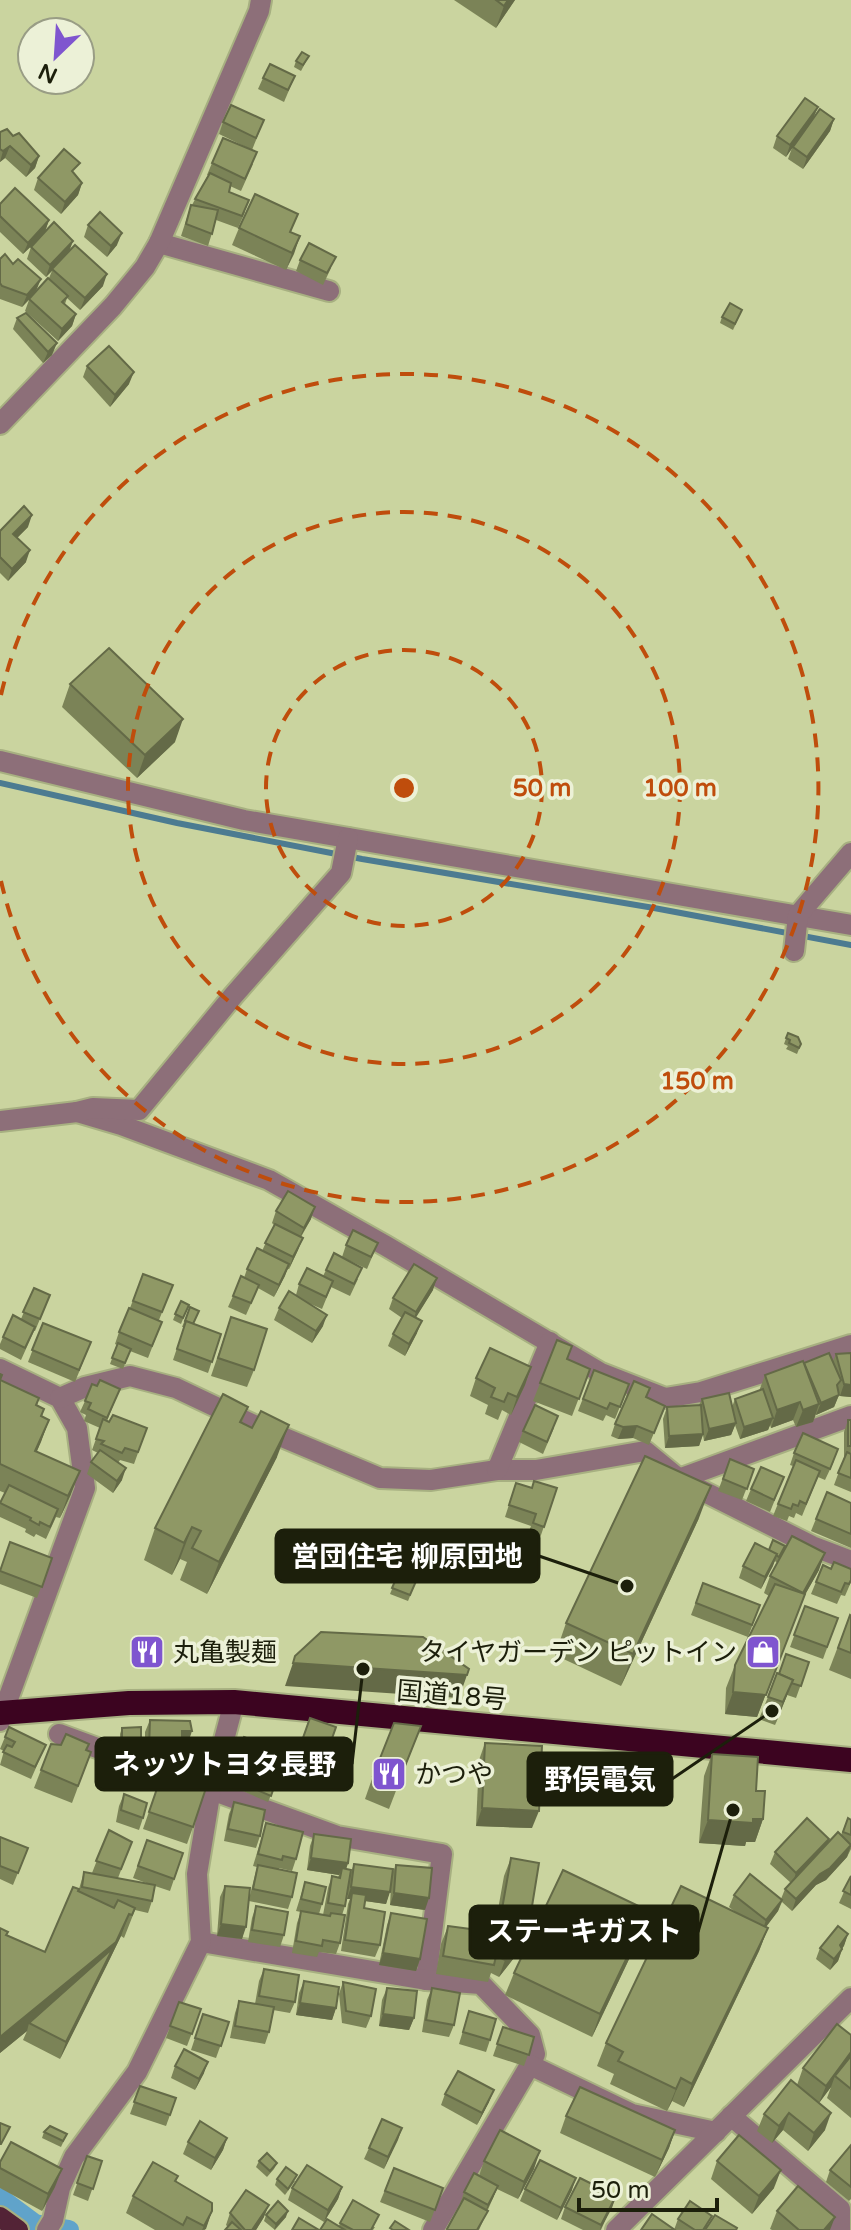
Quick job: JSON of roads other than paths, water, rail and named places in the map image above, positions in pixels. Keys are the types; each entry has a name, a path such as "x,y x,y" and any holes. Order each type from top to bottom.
{"highway":[{"name":"国道18号","path":"1,1715 129,1703 234,1702 851,1760"}],"main road":[{"path":"0,2217 18,2230"}],"street":[{"path":"0,424 113,306 145,267 159,243 259,11 261,0"},
{"path":"159,243 329,291"},
{"path":"0,761 347,842 798,920 851,925"},
{"path":"0,1121 93,1108 139,1110 233,996 341,873 347,842"},
{"path":"794,951 798,920 851,853"},
{"path":"77,1112 121,1125 269,1180 601,1373 665,1398 701,1392 851,1345"},
{"path":"497,1470 550,1342"},
{"path":"0,1369 60,1398 77,1428 85,1488 1,1715"},
{"path":"60,1398 85,1387 130,1376 176,1388 256,1426 380,1478 431,1480 497,1470 536,1470 645,1451 679,1479 812,1546 851,1561"},
{"path":"679,1479 851,1416"},
{"path":"50,2225 60,2188 74,2157 137,2072 201,1942 197,1874 211,1789 234,1702"},
{"path":"59,1734 337,1836 442,1854 426,1980"},
{"path":"201,1942 426,1980 481,1984 530,2035 535,2054 530,2065 433,2230"},
{"path":"616,2230 851,1998"},
{"path":"530,2065 632,2114 716,2132"},
{"path":"731,2116 846,2213 840,2230"}],"waterway":[{"path":"0,783 177,823 362,859 851,945"},
{"path":"0,2198 35,2224 69,2230"}],"place":[{"name":"営団住宅 柳原団地","path":"627,1586"},
{"name":"丸亀製麺","path":"147,1652"},
{"name":"タイヤガーデン ピットイン","path":"763,1652"},
{"name":"ネッツトヨタ長野","path":"363,1669"},
{"name":"野俣電気","path":"772,1711"},
{"name":"かつや","path":"389,1774"},
{"name":"ステーキガスト","path":"733,1810"}]}
